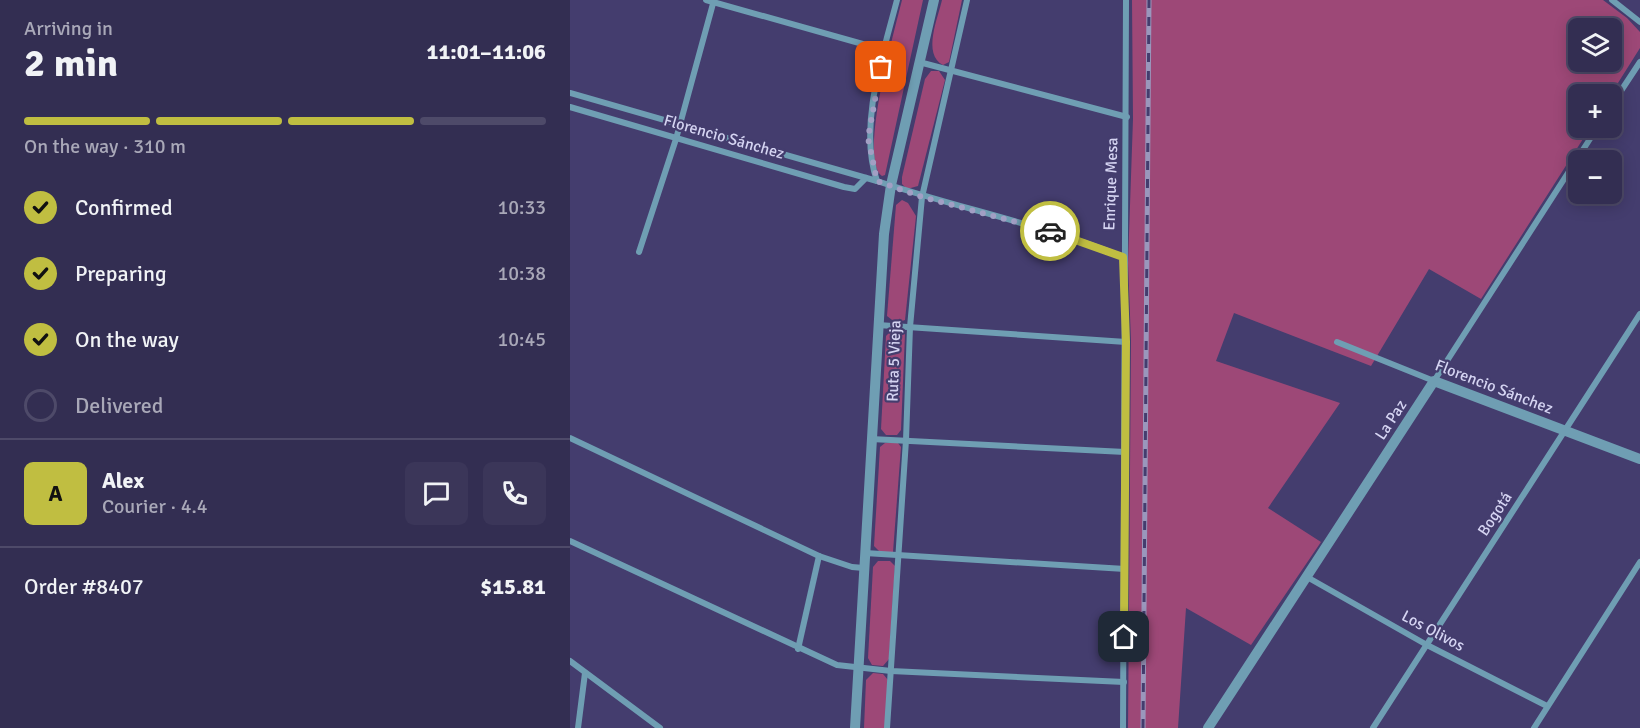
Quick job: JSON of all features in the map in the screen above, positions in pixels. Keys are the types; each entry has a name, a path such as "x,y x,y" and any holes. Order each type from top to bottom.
{"street":[{"path":"877,181 868,138 884,50 897,0"},
{"name":"Ruta 5 Vieja","path":"855,728 884,234 891,185 933,0"},
{"name":"Ruta 5 Vieja","path":"887,728 906,440 910,327 922,197 967,0"},
{"name":"Enrique Mesa","path":"1123,728 1126,342 1123,257 1127,117 1126,0"},
{"path":"1612,0 1640,22"},
{"path":"639,252 676,139 711,1 884,50"},
{"path":"919,62 1127,117"},
{"path":"1622,89 1640,62"},
{"name":"Florencio Sánchez","path":"570,93 891,185 922,197 1082,241 1123,257"},
{"name":"Florencio Sánchez","path":"570,107 844,187 855,189 866,178"},
{"name":"La Paz","path":"1208,728 1591,138"},
{"name":"Bogotá","path":"1373,728 1640,314"},
{"path":"878,325 1126,342"},
{"name":"Florencio Sánchez","path":"1337,342 1640,459"},
{"path":"570,438 819,556 852,567 864,568"},
{"path":"871,438 1125,452"},
{"path":"570,541 798,649 837,665 891,671 1124,682"},
{"path":"865,554 1125,569"},
{"path":"798,649 819,556"},
{"path":"1534,728 1640,562"},
{"name":"Los Olivos","path":"1307,577 1427,645 1547,706"},
{"path":"570,661 660,728"},
{"path":"578,728 585,673"},
{"path":"570,715 579,716"}],"shaded area":[{"path":"902,0 923,0 885,175 882,176 876,164 874,145 876,120 886,64"},
{"path":"942,0 962,0 949,62 943,65 933,53 932,44"},
{"path":"1132,0 1603,0 1627,18 1640,32 1640,48 1617,84 1568,84 1568,138 1584,138 1576,150 1568,150 1568,163 1481,299 1429,269 1371,366 1234,313 1216,361 1340,403 1268,508 1321,542 1251,645 1186,608 1178,728 1128,728 1131,341 1128,263 1133,119"},
{"path":"931,71 939,71 945,80 918,186 907,189 902,184 902,177 925,79"},
{"path":"902,200 908,203 916,216 905,320 896,323 887,316 896,205"},
{"path":"892,330 905,334 901,430 897,435 886,435 881,429 886,336"},
{"path":"885,443 898,443 901,447 893,552 880,552 874,546 880,447"},
{"path":"878,561 890,561 895,566 889,659 883,666 872,665 868,658 873,567"},
{"path":"873,673 883,674 888,680 885,728 864,728 866,680"}],"railway":[{"path":"1143,728 1149,0"}],"way so far":[{"path":"881,67 868,138 872,167 877,181 922,197 1050,231"}],"route":[{"path":"1050,231 1123,257 1126,342 1124,637"}]}
